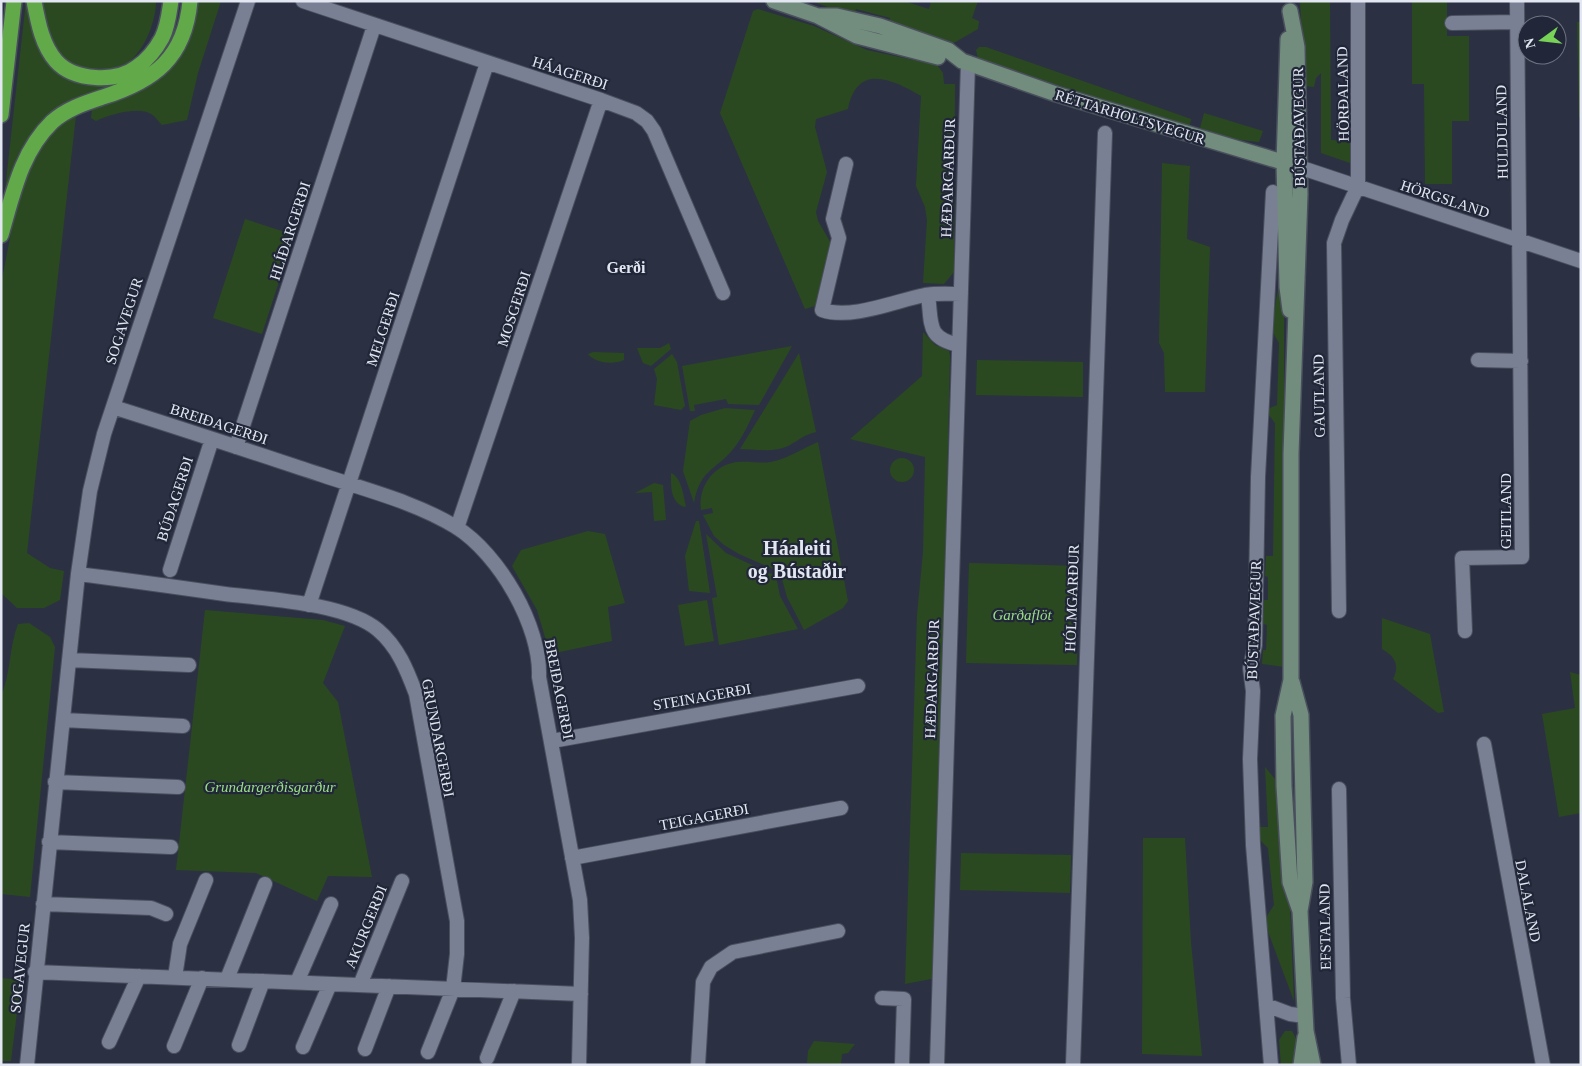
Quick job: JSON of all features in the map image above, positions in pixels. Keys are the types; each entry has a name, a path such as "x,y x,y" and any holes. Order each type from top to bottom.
{"highway":[{"path":"1,115 14,1"},
{"path":"34,1 44,40 55,60 67,71 86,78 104,77 136,68 153,52 162,38 169,20 171,1"},
{"path":"1,235 21,167 40,134 54,120 75,107 135,86 165,64 185,33 190,1"}],"main road":[{"name":"RÉTTARHOLTSVEGUR","path":"782,2 818,16 845,31 880,43 954,62 965,62 1056,94 1291,165"},
{"name":"BÚSTAÐAVEGUR","path":"1290,6 1297,46 1291,165 1279,234 1294,337"},
{"name":"BÚSTAÐAVEGUR","path":"1291,165 1299,243 1291,454 1291,680 1283,716 1284,786 1290,882 1300,911 1306,1024 1314,1065"},
{"name":"BÚSTAÐAVEGUR","path":"1301,1065 1306,1024"}],"street":[{"name":"SOGAVEGUR","path":"27,1065 55,782 78,574 90,491 113,407 248,1"},
{"name":"HÁAGERÐI","path":"303,1 636,113 647,121 654,131 723,293"},
{"name":"HÖRÐALAND","path":"1358,1 1358,186"},
{"name":"HULDULAND","path":"1517,1 1517,15"},
{"path":"1452,23 1517,22"},
{"name":"HLÍÐARGERÐI","path":"236,447 374,26"},
{"name":"HÆÐARGARÐUR","path":"937,1065 961,294 965,62"},
{"name":"MELGERÐI","path":"309,605 487,63"},
{"name":"HULDULAND","path":"1518,65 1520,241"},
{"name":"MOSGERÐI","path":"457,528 601,100"},
{"name":"HÓLMGARÐUR","path":"1073,1065 1105,133"},
{"path":"846,164 833,219 839,238 822,310 835,314 928,295 961,294"},
{"name":"HÖRGSLAND","path":"1291,165 1581,261"},
{"name":"GAUTLAND","path":"1339,611 1334,244 1342,220 1358,186"},
{"name":"BÚSTAÐAVEGUR","path":"1271,1065 1253,845 1250,760 1253,691 1250,668 1254,645 1258,477 1279,234 1273,192"},
{"path":"1279,234 1292,234 1299,243"},
{"name":"GEITLAND","path":"1465,631 1462,558 1522,557 1520,241"},
{"path":"928,295 932,324 936,336 943,341 959,345"},
{"path":"1478,360 1521,361"},
{"name":"BREIÐAGERÐI","path":"113,407 407,504 457,528 480,548 500,571 526,617 540,663 539,677 580,900 581,994 579,1065"},
{"name":"BÚÐAGERÐI","path":"170,570 212,439"},
{"name":"GRUNDARGERÐI","path":"78,574 309,605 355,615 378,630 396,650 406,668 416,694 457,921 457,954 453,988"},
{"path":"69,660 189,665"},
{"name":"STEINAGERÐI","path":"552,741 858,686"},
{"path":"63,720 183,726"},
{"name":"DALALAND","path":"1484,744 1543,1065"},
{"path":"55,782 178,787"},
{"name":"EFSTALAND","path":"1339,789 1343,998 1349,1065"},
{"name":"TEIGAGERÐI","path":"572,858 841,808"},
{"path":"49,842 171,847"},
{"path":"175,977 180,944 206,880"},
{"name":"AKURGERÐI","path":"360,985 402,882"},
{"path":"227,980 265,884"},
{"name":"SOGAVEGUR","path":"43,904 151,908 166,914"},
{"path":"297,982 331,904"},
{"path":"698,1065 703,982 718,960 733,952 838,931"},
{"name":"AKURGERÐI","path":"35,972 581,994"},
{"path":"108,1042 139,976"},
{"path":"174,1046 202,978"},
{"path":"239,1045 264,981"},
{"name":"AKURGERÐI","path":"304,1047 330,984"},
{"path":"365,1049 389,986"},
{"path":"428,1052 453,988"},
{"path":"487,1058 514,991"},
{"path":"882,998 904,999 902,1065"},
{"path":"1266,1005 1290,1014 1306,1024"}],"green space":[{"path":"26,1 29,1 68,77 90,84 115,85 72,104 46,121 35,131 17,157 5,190"},
{"path":"42,1 156,1 156,8 146,41 136,55 120,66 95,70 75,67 57,50 50,35"},
{"path":"193,1 221,1 198,73 187,120 162,125 152,115 139,111 116,114 96,121 91,118 92,109 100,102 162,73"},
{"path":"812,1 904,1 929,9 931,1 978,1 972,18 979,21 978,29 952,44 889,23 890,18 856,9 853,17"},
{"path":"1300,1 1330,1 1331,140 1354,141 1353,164 1321,153 1321,73 1316,78 1314,87 1304,86"},
{"path":"1412,1 1447,1 1447,36 1469,36 1469,121 1452,121 1452,184 1425,184 1424,84 1412,84"},
{"path":"758,9 814,26 867,50 937,65 943,73 944,84 955,84 954,272 944,284 923,283 927,220 925,207 916,186 921,96 899,84 877,79 867,80 859,85 848,109 816,119 815,127 827,172 816,212 818,221 832,245 818,305 805,309 720,113 753,11"},
{"path":"1577,22 1581,22 1581,117 1579,117"},
{"path":"979,47 986,47 1191,119 1189,129 1003,69 978,58 976,50"},
{"path":"1204,113 1263,131 1259,142 1231,139 1200,128"},
{"path":"76,115 27,553 50,568 64,571 60,600 44,608 17,608 1,593 1,284 19,192 29,159 46,135 65,120"},
{"path":"1162,163 1190,166 1187,239 1210,247 1205,392 1165,392 1164,353 1159,343"},
{"path":"245,219 294,235 262,334 213,318"},
{"path":"1284,256 1284,667 1262,664 1263,650 1266,650 1267,625 1263,624 1264,600 1268,600 1268,577 1265,576 1266,556 1273,556 1275,423 1268,414 1268,409 1277,405 1279,343 1271,329"},
{"path":"923,332 935,345 949,351 950,356 936,978 905,984 917,615 923,552 925,457 850,439 922,376"},
{"path":"669,343 671,349 651,366 643,363 637,348 660,348"},
{"path":"792,346 759,405 728,404 726,399 694,405 695,411 690,411 682,366"},
{"path":"593,352 624,353 624,360 615,362 600,361 588,354"},
{"path":"799,353 816,432 783,448 771,450 740,449"},
{"path":"672,354 677,362 685,406 681,410 654,405 657,379 654,369"},
{"path":"977,360 1083,362 1083,397 976,395"},
{"path":"725,408 755,410 737,444 724,459 705,475 697,491 694,503 683,471 690,421 701,415"},
{"path":"818,442 848,601 843,608 804,630 787,597 780,572 739,554 724,545 714,536 703,515 713,513 712,508 701,510 701,502 704,487 718,469 737,462 777,461"},
{"path":"902,458 911,461 914,470 911,479 902,482 893,479 890,470 893,461"},
{"path":"671,473 675,475 680,483 686,506 684,507 674,497 671,488"},
{"path":"654,483 663,485 666,520 654,521 652,492 635,493"},
{"path":"696,521 699,521 710,593 689,591 685,556"},
{"path":"588,531 605,534 625,603 608,607 612,641 550,654 537,610 512,566 521,550"},
{"path":"706,534 726,553 776,576 780,596 798,629 719,645 712,598 717,597"},
{"name":"Garðaflöt","path":"969,563 1078,566 1077,665 966,663"},
{"path":"707,600 714,641 685,646 678,605"},
{"name":"Grundargerðisgarður","path":"205,610 323,620 345,626 323,683 338,702 372,877 328,876 317,901 256,873 176,870"},
{"path":"1382,618 1430,634 1444,712 1438,713 1393,679 1396,670 1395,662 1382,649"},
{"path":"29,623 50,637 55,647 30,897 1,894 1,696 7,678 18,624"},
{"path":"1570,672 1581,675 1581,813 1559,817 1542,714 1575,708"},
{"path":"1265,767 1275,779 1282,856 1290,905 1294,1001 1267,929 1267,916 1274,905 1268,848 1259,839 1259,827 1268,827"},
{"path":"1143,838 1185,838 1191,942 1202,1056 1142,1054"},
{"path":"961,853 1071,855 1070,893 960,890"},
{"path":"1,978 21,980 11,1061 1,1061"},
{"path":"1285,1031 1292,1031 1296,1039 1298,1051 1297,1065 1281,1065 1279,1040"},
{"path":"814,1041 855,1044 848,1053 842,1054 841,1064 807,1063 808,1051"}],"district":[{"name":"Gerði","path":"626,267"},
{"name":"Háaleiti og Bústaðir","path":"797,560"}]}
